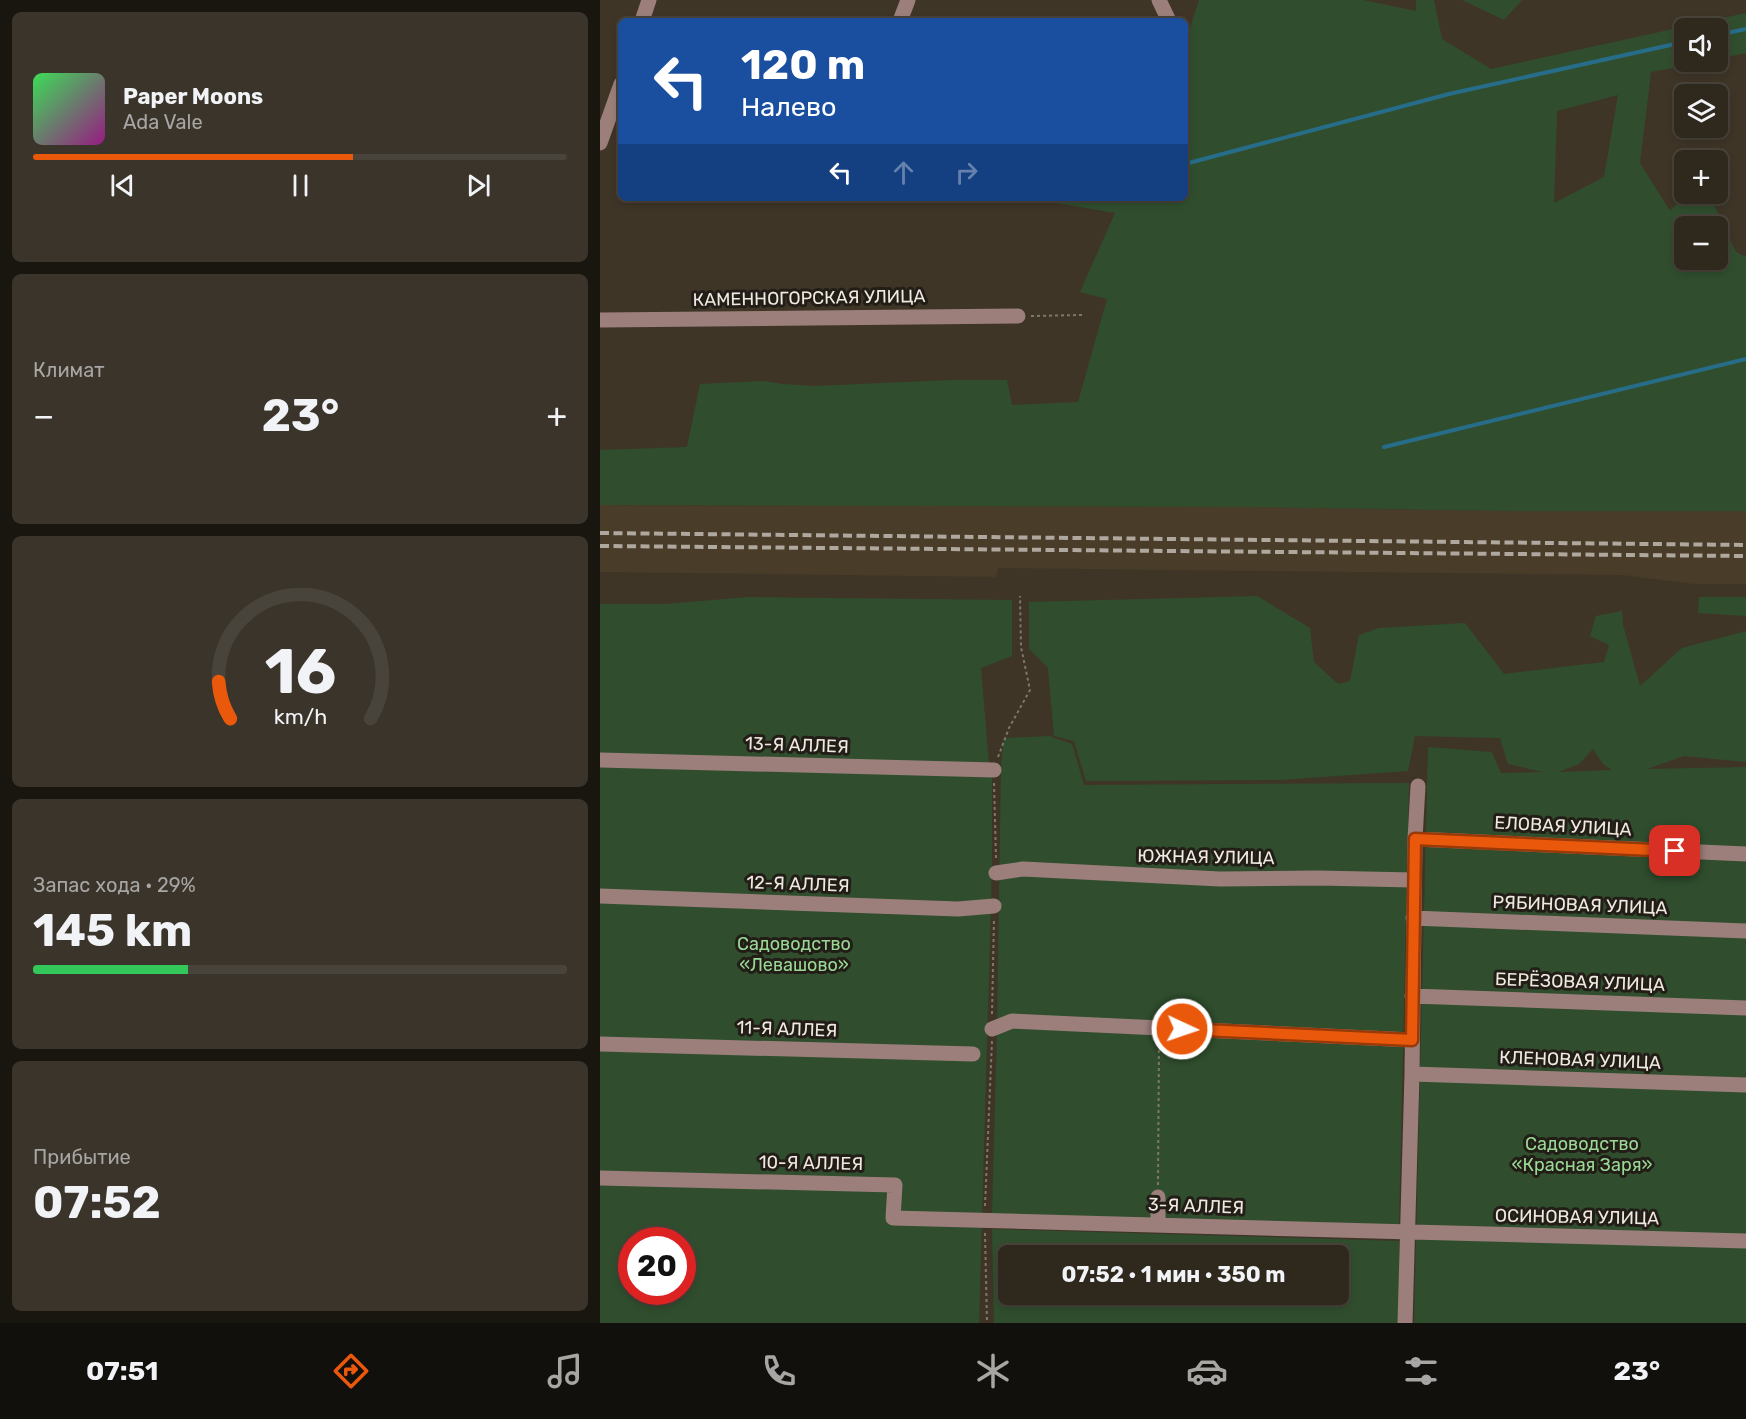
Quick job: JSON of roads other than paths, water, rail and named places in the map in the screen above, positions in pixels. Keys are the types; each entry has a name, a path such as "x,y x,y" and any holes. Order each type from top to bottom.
{"street":[{"path":"643,18 649,0"},
{"path":"901,18 908,0"},
{"path":"1159,0 1168,18"},
{"path":"600,143 618,91"},
{"name":"КАМЕННОГОРСКАЯ УЛИЦА","path":"600,320 1018,316"},
{"name":"13-Я АЛЛЕЯ","path":"600,760 994,770"},
{"path":"1405,1323 1412,1074 1413,918 1418,786"},
{"name":"ЕЛОВАЯ УЛИЦА","path":"1415,839 1746,854"},
{"name":"ЮЖНАЯ УЛИЦА","path":"996,873 1023,869 1220,879 1414,880"},
{"name":"12-Я АЛЛЕЯ","path":"600,896 958,909 994,906"},
{"name":"РЯБИНОВАЯ УЛИЦА","path":"1413,918 1746,931"},
{"name":"БЕРЁЗОВАЯ УЛИЦА","path":"1412,996 1746,1008"},
{"path":"992,1029 1012,1021 1412,1040"},
{"name":"11-Я АЛЛЕЯ","path":"600,1044 972,1054"},
{"name":"КЛЕНОВАЯ УЛИЦА","path":"1412,1074 1746,1085"},
{"name":"10-Я АЛЛЕЯ","path":"600,1178 895,1185 893,1218 984,1220"},
{"path":"1158,1197 1158,1224"},
{"name":"3-Я АЛЛЕЯ","path":"984,1220 1406,1232"},
{"name":"ОСИНОВАЯ УЛИЦА","path":"1406,1232 1746,1241"}],"waterway":[{"path":"1728,33 1746,29"},
{"path":"1188,163 1449,94 1674,44"},
{"path":"1384,447 1746,359"}],"railway":[{"path":"600,533 1746,545"},
{"path":"600,546 1746,556"}],"park label":[{"name":"Садоводство «Левашово»","path":"794,954"},
{"name":"Садоводство «Красная Заря»","path":"1582,1154"}]}
